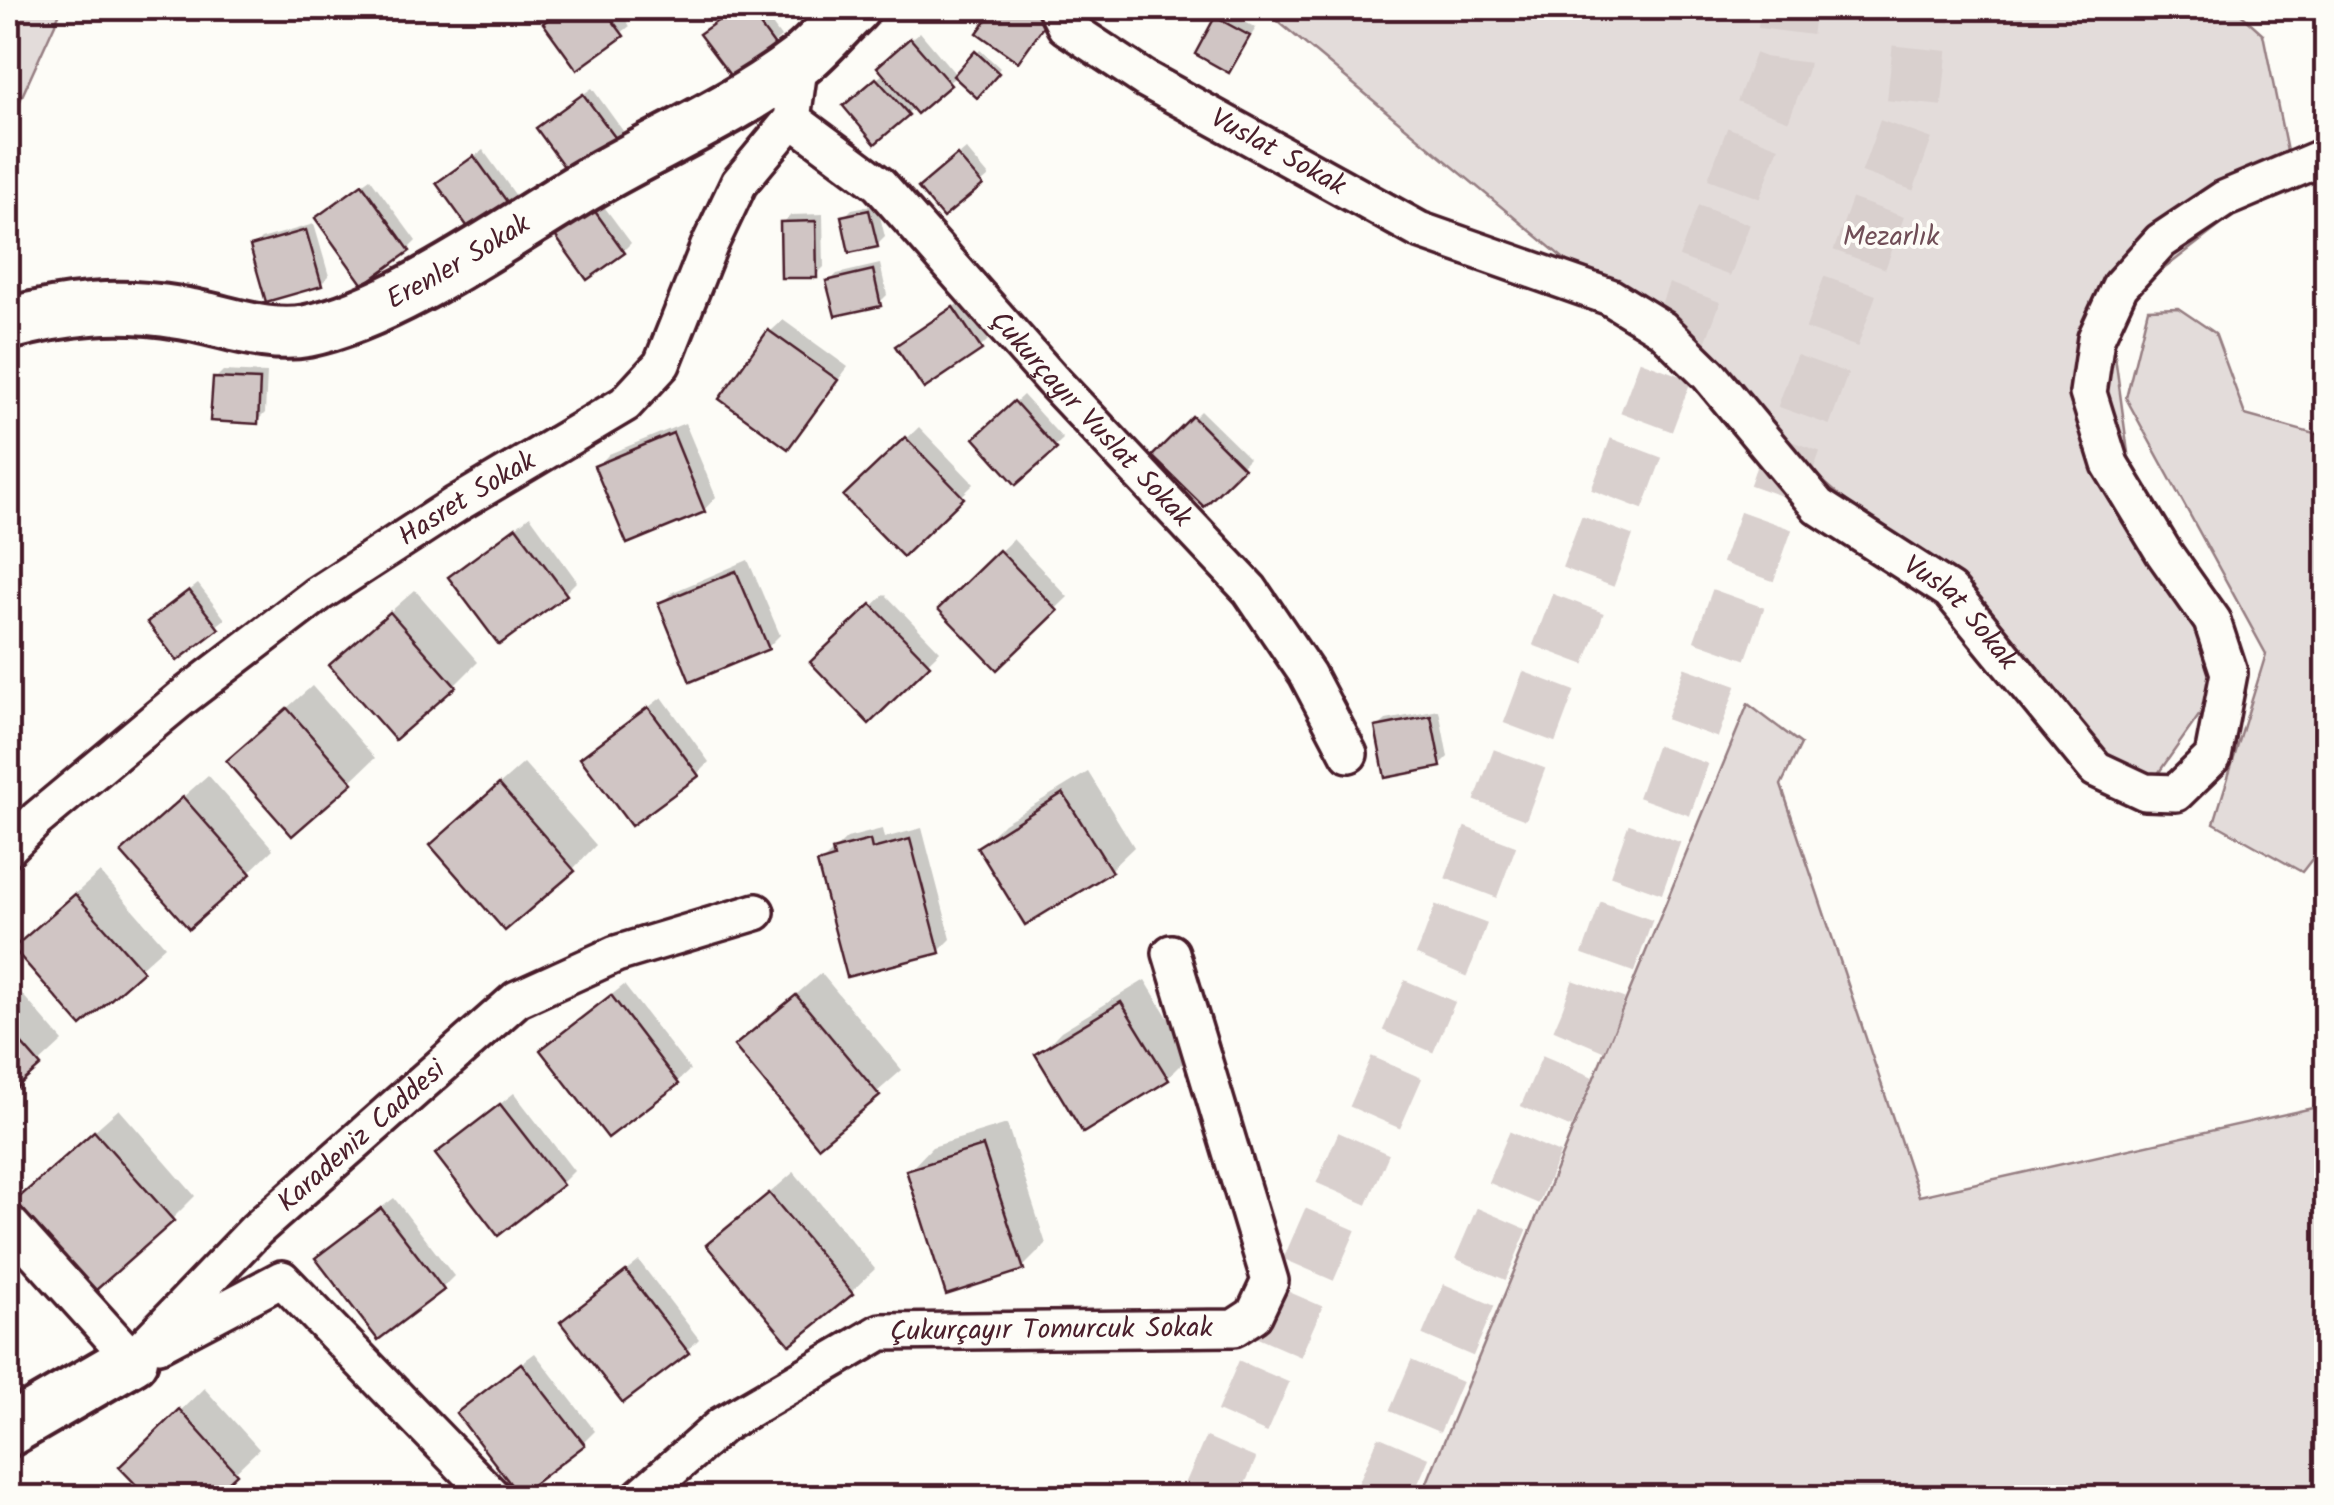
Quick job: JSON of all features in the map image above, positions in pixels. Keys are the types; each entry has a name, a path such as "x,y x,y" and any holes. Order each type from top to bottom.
{"street":[{"name":"Erenler Sokak","path":"8,324 60,310 131,306 185,313 256,330 304,332 368,312 636,155 730,105 800,60 854,8"},
{"name":"Vuslat Sokak","path":"1056,8 1065,26 1145,79 1420,230 1610,297 1662,329 1710,375 1818,506 1950,592 2096,769 2145,792 2176,793 2213,757 2229,672 2212,621 2110,464 2088,393 2096,338 2120,286 2161,241 2224,199 2326,156"},
{"path":"792,119 800,60"},
{"name":"Çukurçayır Vuslat Sokak","path":"792,119 879,184 1052,380 1250,590 1307,674 1348,754"},
{"name":"Hasret Sokak","path":"8,848 37,819 182,698 318,594 455,504 625,404 662,364 739,183 792,119"},
{"name":"Karadeniz Caddesi","path":"8,1432 132,1359 256,1230 517,1000 616,954 756,912"},
{"name":"Çukurçayır Tomurcuk Sokak","path":"640,1498 722,1425 882,1332 1234,1328 1254,1314 1270,1281 1170,953"},
{"path":"8,1222 132,1359 282,1279 494,1498"}],"green space":[{"path":"8,8 62,8 8,127"},
{"name":"Mezarlık","path":"1262,8 2234,8 2263,34 2291,171 2109,311 2135,505 2229,673 2145,792 1950,591 1610,297"},
{"path":"2178,308 2215,333 2245,415 2314,434 2326,429 2326,841 2302,872 2214,823 2266,654 2126,398 2148,309"},
{"path":"1748,704 1801,744 1781,785 1919,1196 2326,1105 2326,1497 1421,1497"}],"building":[{"path":"565,8 603,8 624,36 577,70 543,23"},
{"path":"736,8 747,8 775,46 732,78 699,34"},
{"path":"995,8 1035,8 1050,17 1018,62 977,33"},
{"path":"1215,17 1250,36 1229,73 1195,54"},
{"path":"910,38 951,85 917,114 877,67"},
{"path":"975,51 999,73 977,98 953,76"},
{"path":"876,78 909,115 875,144 843,106"},
{"path":"583,94 617,140 570,175 536,128"},
{"path":"957,155 983,185 943,218 918,188"},
{"path":"474,156 513,210 475,237 436,183"},
{"path":"362,184 410,251 363,285 315,218"},
{"path":"586,199 625,253 587,280 548,226"},
{"path":"869,210 878,247 849,253 841,216"},
{"path":"816,221 817,278 781,278 780,222"},
{"path":"306,230 322,286 266,302 250,246"},
{"path":"873,270 881,306 835,316 826,281"},
{"path":"953,307 982,350 924,389 895,346"},
{"path":"768,330 838,380 788,449 719,399"},
{"path":"213,378 260,380 258,424 210,421"},
{"path":"1014,401 1057,449 1016,485 974,438"},
{"path":"1192,416 1244,468 1204,507 1152,456"},
{"path":"673,433 705,512 627,544 594,466"},
{"path":"905,437 964,498 903,557 843,496"},
{"path":"516,527 567,595 499,645 448,577"},
{"path":"999,550 1058,611 997,670 938,609"},
{"path":"736,571 769,649 690,682 658,603"},
{"path":"189,590 219,629 177,661 147,622"},
{"path":"871,604 930,665 869,724 810,662"},
{"path":"390,612 456,687 395,740 329,665"},
{"path":"648,707 699,776 631,826 580,758"},
{"path":"287,708 353,783 292,836 226,761"},
{"path":"1431,716 1441,767 1385,778 1375,727"},
{"path":"499,784 575,871 505,931 430,845"},
{"path":"1063,793 1112,872 1025,925 977,847"},
{"path":"183,797 251,874 189,929 121,852"},
{"path":"910,839 940,953 847,977 817,863 834,858 832,850 870,840 872,849"},
{"path":"75,894 143,971 81,1026 13,948"},
{"path":"611,995 679,1084 608,1138 540,1050"},
{"path":"796,995 880,1096 818,1147 734,1046"},
{"path":"1121,1002 1169,1080 1083,1133 1035,1054"},
{"path":"8,1028 41,1066 8,1095"},
{"path":"500,1104 563,1185 498,1236 435,1154"},
{"path":"94,1131 174,1221 95,1291 15,1201"},
{"path":"983,1146 1024,1270 946,1295 906,1170"},
{"path":"769,1193 853,1294 790,1345 706,1245"},
{"path":"381,1208 444,1290 378,1340 315,1258"},
{"path":"626,1271 689,1353 623,1403 560,1322"},
{"path":"521,1363 585,1445 519,1495 456,1413"},
{"path":"179,1409 237,1474 211,1498 149,1498 119,1467"}],"tunnel":[{"path":"1209,1498 1447,952 1781,63 1788,8"},
{"path":"1382,1498 1588,1019 1914,107 1924,8"}]}
